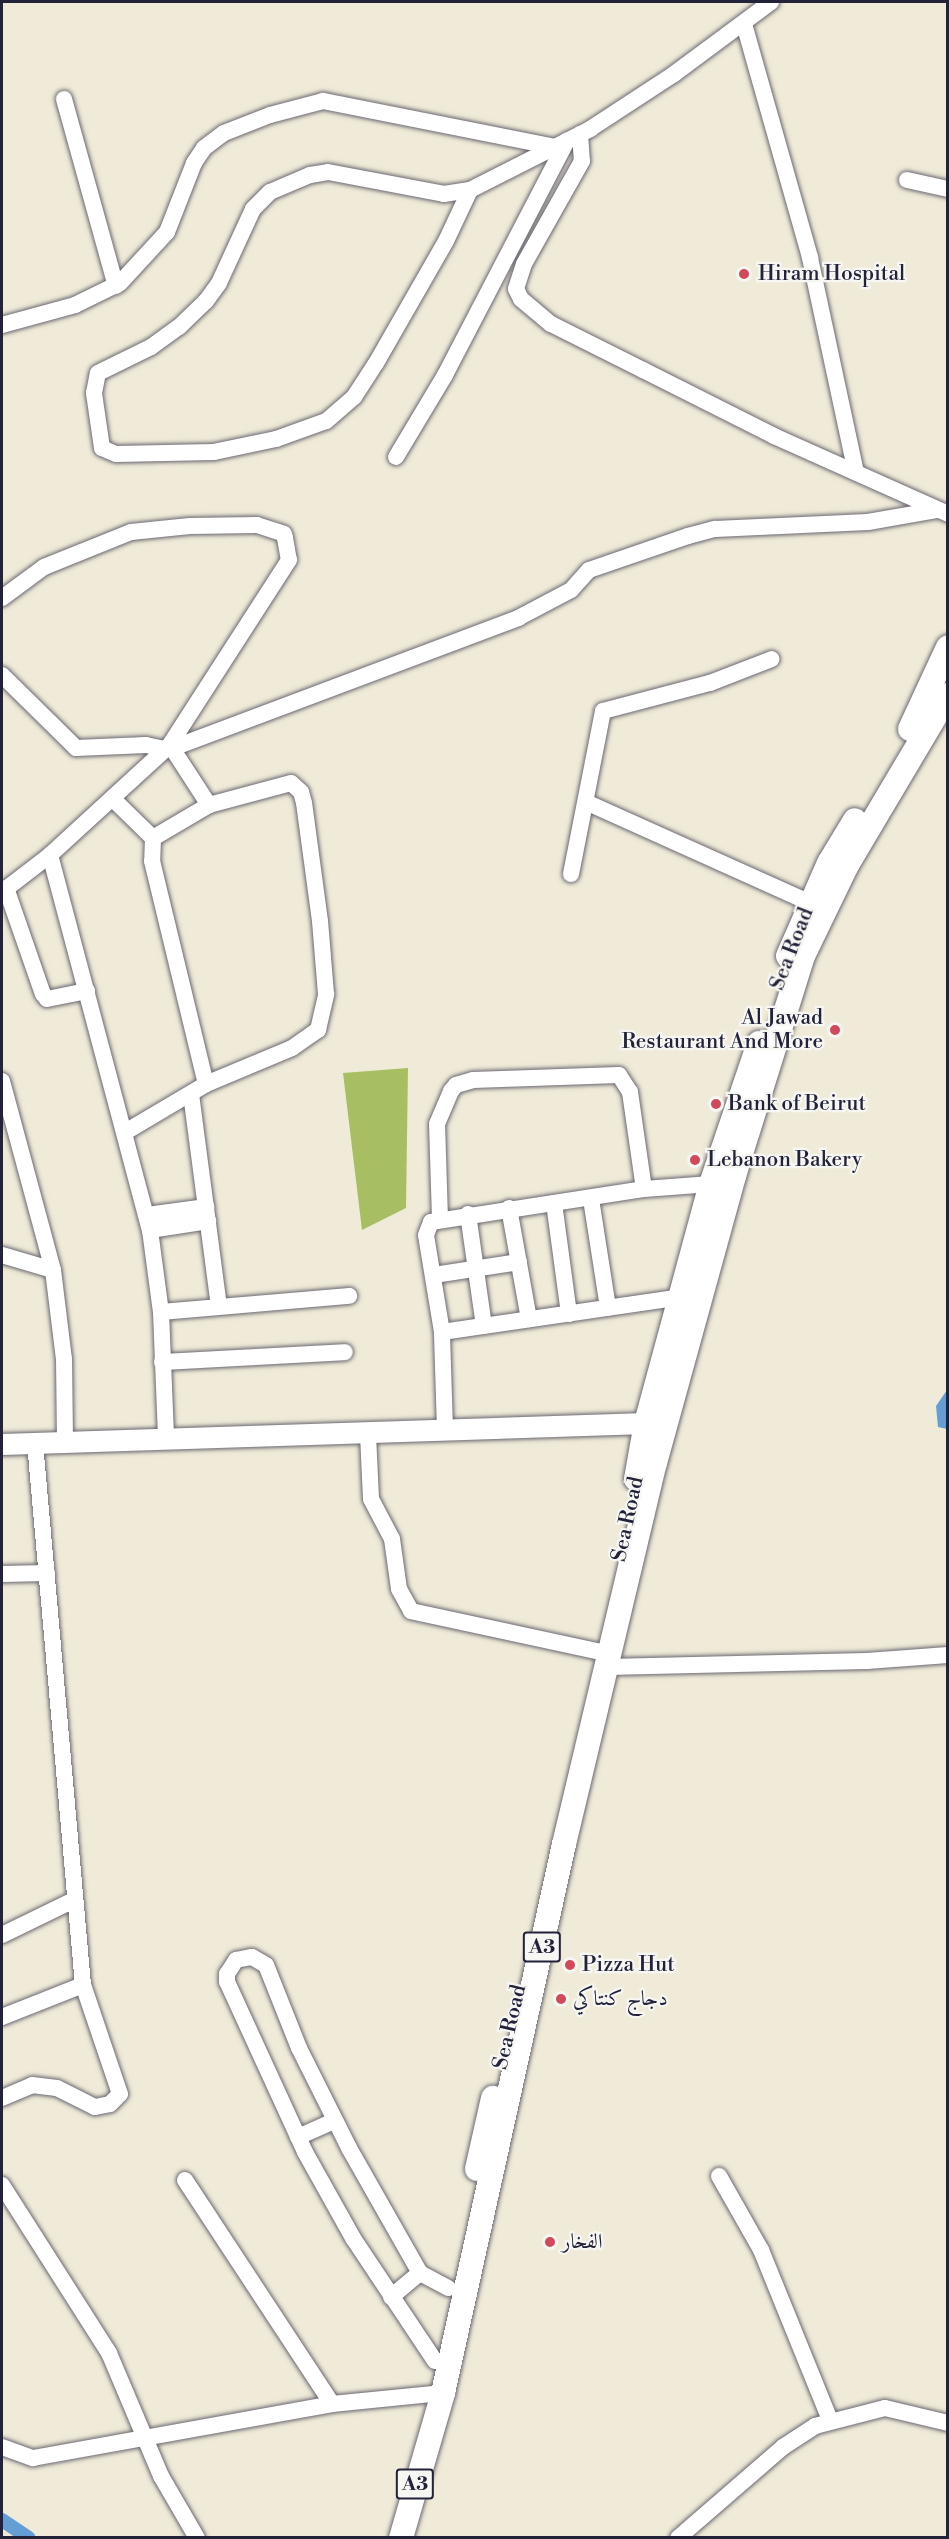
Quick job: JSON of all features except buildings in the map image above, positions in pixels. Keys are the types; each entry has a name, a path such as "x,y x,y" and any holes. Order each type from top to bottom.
{"highway":[{"name":"Sea Road","path":"436,2393 435,2361 470,2235 564,1844 657,1425 681,1297 711,1184 782,973 810,903 943,676"},
{"name":"Sea Road","path":"657,1425 803,956 943,676"},
{"name":"Sea Road","path":"401,2538 430,2431 450,2303"}],"main road":[{"path":"2,1444 657,1425"}],"street":[{"path":"470,190 446,241 376,363 354,397 334,416 308,430 214,452 116,454 102,448 94,393 98,373 151,347 179,327 206,301 219,283 254,209 270,192 309,175 328,172 444,194 470,190 568,141 744,24 771,2"},
{"path":"744,24 810,258 856,472"},
{"path":"63,99 116,286"},
{"path":"2,325 75,305 116,286 139,268 167,232 194,164 204,148 224,133 270,115 323,101 568,141 582,161 524,264 516,289 521,299 552,324 774,436 942,512"},
{"path":"396,457 445,375 568,141"},
{"path":"907,180 948,189"},
{"path":"2,675 76,748 146,745 170,747 518,618 571,590 589,570 688,536 715,530 868,522 942,512"},
{"path":"2,598 44,567 131,532 189,526 257,525 284,534 289,560 170,747 114,800 50,855 4,890 43,994 47,999 87,991"},
{"path":"571,874 588,803 603,711 681,693 772,659"},
{"path":"170,747 209,805"},
{"path":"127,1131 206,1084 309,1038 323,1017 326,994 301,792 291,783 278,784 209,805 153,838"},
{"path":"114,800 153,838 152,861 206,1084"},
{"path":"588,803 810,903"},
{"path":"50,855 127,1131 149,1222 161,1312 166,1439"},
{"path":"440,1219 437,1124 456,1085 474,1080 619,1076 630,1092 644,1190"},
{"path":"2,1081 53,1270 64,1359 65,1442"},
{"path":"191,1094 219,1306"},
{"path":"445,1430 442,1332 426,1227 440,1219 468,1214 644,1190 711,1184"},
{"path":"591,1198 608,1308"},
{"path":"554,1203 569,1314"},
{"path":"509,1208 529,1319"},
{"path":"149,1222 207,1214"},
{"path":"468,1214 484,1326"},
{"path":"2,1240 2,1245"},
{"path":"2,1255 53,1270"},
{"path":"434,1275 519,1262"},
{"path":"161,1312 349,1296"},
{"path":"442,1332 681,1297"},
{"path":"162,1362 345,1352"},
{"path":"368,1435 371,1499 392,1539 399,1589 411,1611 604,1659 867,1661 948,1655"},
{"path":"2,2098 32,2085 57,2088 95,2107 116,2100 120,2094 83,1985 35,1443"},
{"path":"2,1574 47,1574"},
{"path":"2,1935 74,1900"},
{"path":"435,2361 391,2297 298,2137 228,1982 227,1974 236,1960 252,1957 266,1965 334,2121 420,2273 450,2303"},
{"path":"2,2017 83,1985"},
{"path":"298,2137 334,2121"},
{"path":"719,2176 761,2250 831,2420"},
{"path":"185,2180 332,2404"},
{"path":"2,2185 109,2353 161,2476 197,2538"},
{"path":"391,2297 420,2273"},
{"path":"2,2447 33,2458 144,2436 332,2404 436,2393"},
{"path":"678,2538 783,2447 831,2420 885,2408 948,2423"}],"green space":[{"path":"408,1068 406,1208 362,1230 343,1073"}],"water":[{"path":"947,1390 947,1429 938,1427 936,1406"}],"waterway":[{"path":"2,2520 29,2538"}],"place":[{"name":"Hiram Hospital","path":"744,274"},
{"name":"Al Jawad Restaurant And More","path":"835,1030"},
{"name":"Bank of Beirut","path":"716,1104"},
{"name":"Lebanon Bakery","path":"695,1160"},
{"name":"Pizza Hut","path":"570,1965"},
{"name":"دجاج كنتاكي","path":"561,1999"},
{"name":"الفخار","path":"550,2242"}]}
